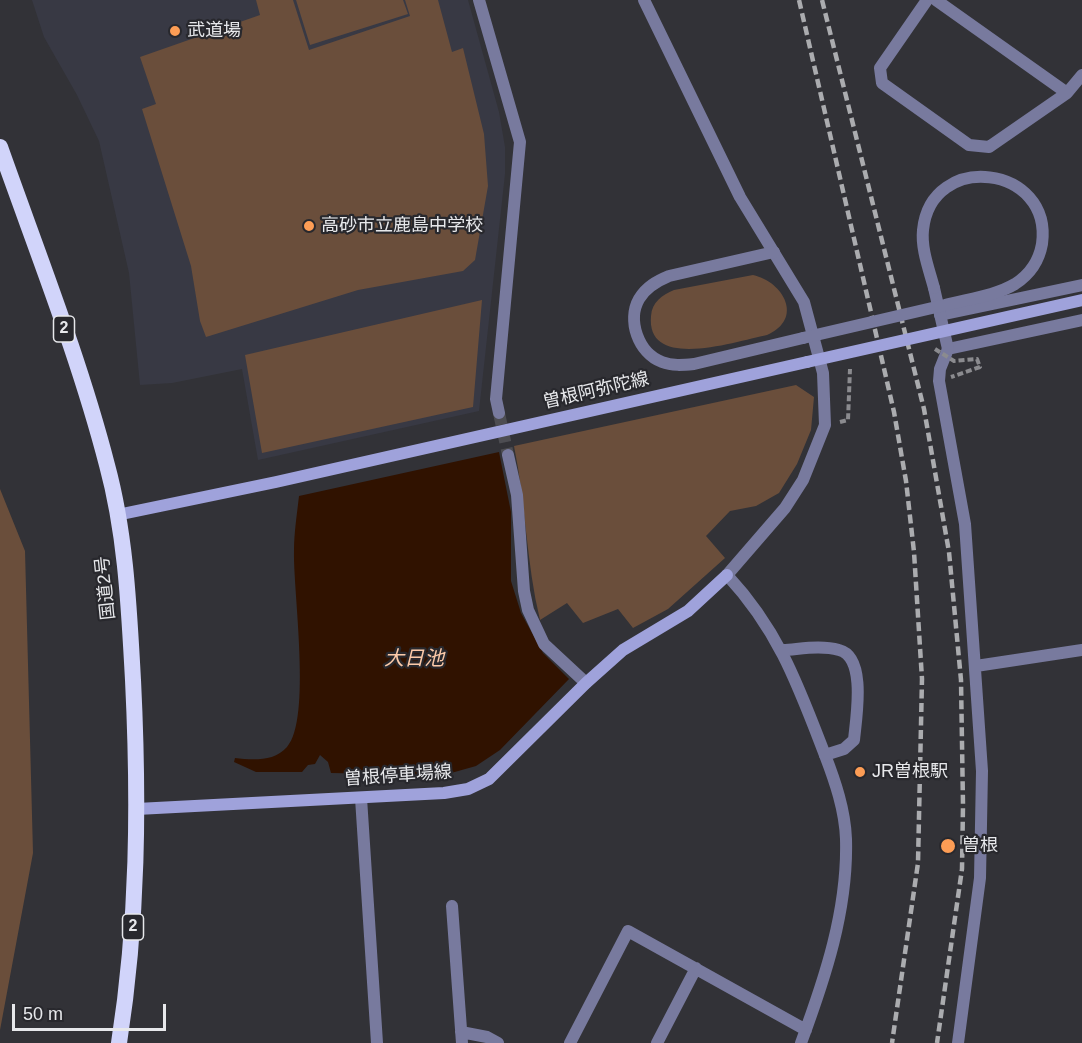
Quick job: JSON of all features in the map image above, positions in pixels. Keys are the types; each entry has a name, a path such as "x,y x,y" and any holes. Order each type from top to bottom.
{"highway":[{"name":"国道2号","path":"0,147 77,367 108,466 117,515 129,618 137,810 136,891 119,1043"}],"main road":[{"name":"曽根阿弥陀線","path":"117,515 276,482 1082,300"},
{"name":"曽根停車場線","path":"137,810 444,793 468,789 489,778 623,650 688,611 727,575"}],"street":[{"path":"479,0 520,142 496,399 499,412"},
{"path":"644,0 740,197 804,302 823,374 825,425 802,480 785,508 727,575 764,618 783,650 825,755 840,801 846,837 844,882 829,960 801,1043"},
{"path":"927,0 880,68 882,82 969,145 989,147 1067,93 1082,75"},
{"path":"936,0 1067,93"},
{"path":"774,252 669,276 655,282 646,290 636,308 637,335 651,356 661,362 677,365 694,364 803,338 985,295 1017,283 1036,264 1041,247 1042,228 1030,198 1006,180 991,176 962,179 938,194 930,206 923,230 926,257 934,288 940,315 948,349 940,369 939,381 965,524 982,771 980,878 958,1043"},
{"path":"940,315 1082,285"},
{"path":"948,349 1082,320"},
{"path":"508,455 517,495 524,591 528,610 544,645 586,683"},
{"path":"783,650 824,647 842,650 854,661 858,684 854,740 844,749 825,755"},
{"path":"976,666 1082,650"},
{"path":"362,798 377,1043"},
{"path":"452,906 461,1037 487,1037 498,1043"},
{"path":"570,1043 628,931 806,1030"},
{"path":"657,1043 696,968"}],"path":[{"path":"934,348 954,361 977,359 980,367 951,376"},
{"path":"848,420 850,367"}],"shaded area":[{"name":"高砂市立鹿島中学校","path":"32,0 468,0 499,112 505,147 505,174 479,411 258,460 242,369 172,383 140,385 129,273 99,141 77,95 44,37"},
{"path":"256,0 293,0 309,50 410,16 405,0 438,0 452,52 463,48 484,134 488,186 475,260 463,271 358,290 206,337 200,321 191,266 142,109 156,104 140,57 260,15"},
{"path":"296,0 403,0 408,14 310,45"},
{"path":"753,275 773,285 786,302 785,320 767,335 696,349 678,348 663,343 653,333 652,311 658,300 665,294 674,290"},
{"path":"482,300 473,407 262,453 245,355"},
{"path":"796,385 814,397 811,430 797,464 779,493 756,506 730,511 706,536 725,558 668,609 633,628 618,609 583,623 567,603 540,620 514,446"},
{"path":"0,489 25,551 33,853 0,1030"}],"water":[{"name":"大日池","path":"499,452 511,512 511,581 521,613 543,653 569,679 500,750 476,766 444,775 331,773 328,762 320,755 315,764 308,765 302,772 256,772 234,762 235,758 269,758 282,752 294,732 300,683 294,570 299,496"}],"tunnel":[{"path":"499,413 508,455"}],"railway":[{"path":"799,0 894,412 906,481 914,552 922,679 918,863 892,1043"},
{"path":"822,0 924,409 949,552 961,680 962,869 937,1043"}],"place":[{"name":"武道場","path":"175,31"},
{"name":"高砂市立鹿島中学校","path":"309,226"},
{"name":"JR曽根駅","path":"860,772"},
{"name":"曽根","path":"948,846"}]}
